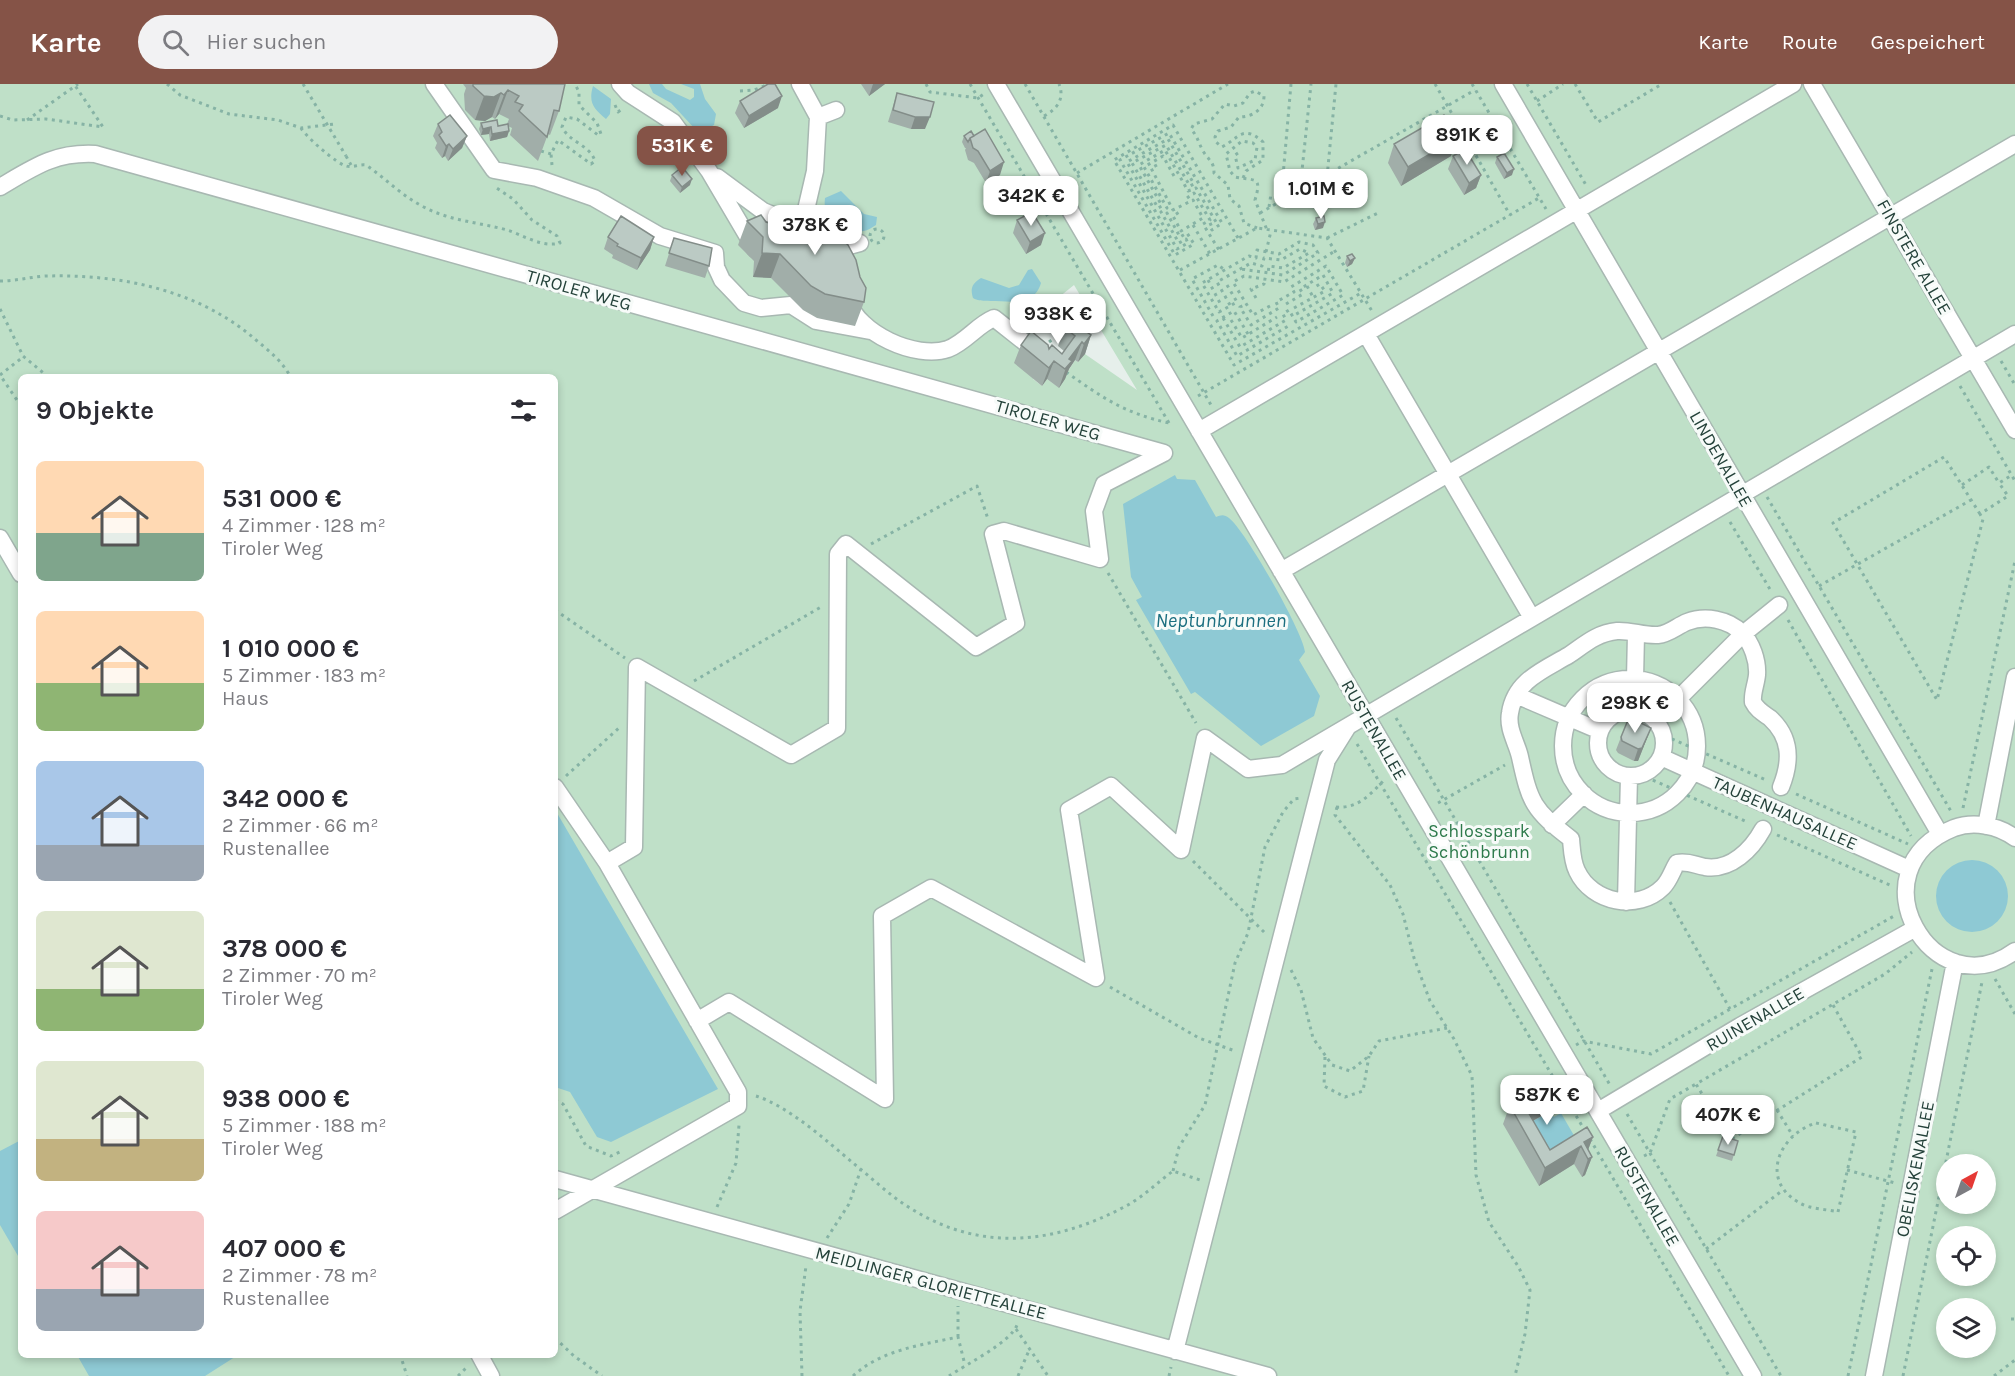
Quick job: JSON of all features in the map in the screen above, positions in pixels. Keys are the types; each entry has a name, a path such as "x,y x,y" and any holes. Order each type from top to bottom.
{"street":[{"path":"434,84 494,170 521,174 568,189 616,208 641,227 660,236 715,253 716,267 722,280 744,303 760,308 791,305 816,321 871,331 918,350 939,351 958,344 994,318 1036,352"},
{"path":"620,84 628,93 673,122 709,171 753,247 769,255"},
{"path":"800,84 818,117 815,171 802,227"},
{"name":"RUSTENALLEE","path":"996,84 1753,1376"},
{"name":"LINDENALLEE","path":"1503,84 1940,834"},
{"path":"1199,431 1792,84"},
{"name":"FINSTERE ALLEE","path":"1812,84 2015,430"},
{"path":"818,117 836,110"},
{"path":"1281,571 2015,144"},
{"name":"TIROLER WEG","path":"0,188 56,157 73,153 95,154 1164,453 1104,484 1094,511 1100,559"},
{"path":"709,171 764,211 802,227 838,249 860,243"},
{"path":"842,280 849,305 856,318 871,331"},
{"path":"1373,329 1448,474 1532,618"},
{"path":"1096,978 1069,810 1111,786 1181,849 1205,738 1248,769 1282,765 2015,334"},
{"path":"607,863 634,847 634,722 637,667 791,755 837,728 838,554 846,544 976,647 1016,623 993,534 1004,531 1100,559"},
{"path":"0,538 18,569"},
{"path":"1659,728 1636,711 1625,711 1615,715 1600,731 1598,741 1603,761 1610,768 1629,776 1647,772 1661,757 1659,728 1678,699 1743,634 1779,605"},
{"path":"1763,829 1746,853 1732,862 1704,867 1687,861 1677,863 1669,881 1641,901 1626,902 1606,899 1584,882 1576,870 1571,839 1539,813 1524,783 1520,756 1510,727 1510,712 1516,695 1524,683 1539,670 1568,655 1595,636 1619,631 1658,635 1689,621 1709,618 1735,627 1743,634 1757,666 1753,702 1773,722 1787,746 1790,761 1781,787"},
{"path":"1635,679 1636,634"},
{"path":"1986,826 2015,677"},
{"path":"1635,679 1659,685 1678,699 1691,717 1698,750 1693,772 1670,800 1650,810 1628,813 1604,808 1584,794 1575,784 1564,759 1565,731 1569,718 1582,699 1601,685 1635,679"},
{"path":"1516,695 1600,731"},
{"path":"1175,1351 1327,760 1347,727"},
{"name":"TAUBENHAUSALLEE","path":"1661,757 1909,869"},
{"path":"1626,902 1629,776"},
{"path":"558,790 607,863 697,1021 738,1099 594,1190 558,1209"},
{"path":"1552,825 1584,794"},
{"path":"2013,958 1986,964 1955,962 1925,942 1906,909 1905,891 1909,869 1920,850 1940,834 1959,826 1986,826 1999,829 2015,838"},
{"path":"697,1021 729,1002 885,1099 882,916 931,888 1096,978"},
{"name":"RUINENALLEE","path":"1598,1111 1740,1026 1925,942"},
{"name":"OBELISKENALLEE","path":"1874,1376 1955,962"},
{"name":"MEIDLINGER GLORIETTEALLEE","path":"558,1180 1268,1376"},
{"path":"481,1358 491,1376"}],"path":[{"path":"0,116 13,120 27,120 46,119 104,127 76,84 27,120"},
{"path":"167,84 180,95 229,114 278,120 301,128 335,124"},
{"path":"303,84 352,166"},
{"path":"568,189 568,181 554,170 550,154 558,140 586,162 591,164 595,161 589,151 566,133 562,127 564,120 573,117 598,135 600,134 597,123 579,105 579,92 575,84"},
{"path":"740,91 754,90 768,84"},
{"path":"926,84 930,92 978,98"},
{"path":"970,84 1169,423"},
{"path":"1025,84 1220,419"},
{"path":"1044,117 1058,105 1062,90 1059,84"},
{"path":"1077,173 1228,84"},
{"path":"1291,84 1282,176 1300,190"},
{"path":"1300,190 1311,84"},
{"path":"1327,177 1336,84"},
{"path":"1435,84 1510,215"},
{"path":"1472,84 1554,224"},
{"path":"1527,84 1594,200"},
{"path":"1537,101 1563,84"},
{"path":"1575,84 1598,122 1662,84"},
{"path":"1260,213 1327,177 1475,90"},
{"path":"1243,178 1246,171 1263,160 1265,154 1263,142 1253,134 1242,133 1222,147 1216,142 1215,137 1218,131 1231,127 1239,117 1256,112 1264,101 1264,96 1255,91 1239,106 1225,104 1212,118 1194,124 1191,129 1200,140 1202,150 1212,161 1214,173 1228,185 1230,199 1242,210 1244,223 1257,228 1327,238 1378,213"},
{"path":"1256,112 1259,117"},
{"path":"1238,238 1173,125 1114,160 1234,365 1361,293"},
{"path":"301,128 315,145 345,166 366,165 402,194 433,212 464,222 507,230 528,240 560,243 557,236 527,215 513,199 496,189 494,170"},
{"path":"1174,176 1163,156 1144,167 1167,208 1161,212 1179,243 1186,239 1188,243 1177,249 1127,162 1157,144 1168,139 1194,184 1190,186 1166,145 1132,163 1158,208 1162,206 1139,165 1165,150 1188,191 1196,188 1216,222 1209,225 1212,230 1222,223 1169,133 1120,160 1175,255 1194,244 1188,232 1180,237 1167,213 1193,200 1203,218 1181,231 1173,216 1181,211"},
{"path":"1238,153 1235,155 1238,168 1256,160 1258,151 1253,142 1242,141 1226,154 1230,171 1235,177 1254,180 1259,184 1260,190 1256,200 1269,230 1266,252"},
{"path":"541,151 550,154"},
{"path":"1157,165 1151,168 1161,183 1173,210"},
{"path":"1186,198 1194,193 1210,220 1203,224 1219,249"},
{"path":"1269,207 1271,194"},
{"path":"1230,199 1237,195"},
{"path":"1184,405 1539,198"},
{"path":"1193,225 1210,254"},
{"path":"1180,270 1257,228"},
{"path":"1327,238 1366,300 1373,329"},
{"path":"1227,285 1237,302 1223,307 1219,312 1202,283 1249,256 1256,258 1257,250 1279,254 1299,242 1313,245 1318,253 1283,275 1241,269"},
{"path":"1230,305 1217,282 1251,263 1262,266 1264,258 1281,260 1300,249 1309,253 1283,268 1269,266 1268,273"},
{"path":"1270,306 1253,315 1233,282 1244,276 1284,282 1335,251"},
{"path":"1213,316 1192,279 1218,265 1225,270"},
{"path":"1223,318 1240,347 1286,320 1283,314 1289,310 1296,322 1343,295 1326,266 1291,287 1294,292 1276,302 1279,308 1251,325 1240,307 1246,304"},
{"path":"1286,304 1303,294 1300,289 1323,275 1334,293 1293,316"},
{"path":"0,280 46,276 86,278 162,289 205,306 233,322 277,358 289,374"},
{"path":"1256,298 1251,289 1264,284 1265,279"},
{"path":"1208,280 1228,315"},
{"path":"1294,308 1325,291 1320,284 1315,287"},
{"path":"1306,285 1313,297"},
{"path":"1036,352 1117,291"},
{"path":"0,309 23,356 45,374"},
{"path":"1248,334 1234,311 1217,321 1237,356 1290,325"},
{"path":"1231,320 1242,338 1277,317"},
{"path":"1992,347 2015,385"},
{"path":"18,402 0,375 23,356"},
{"path":"1059,367 1110,403 1138,416 1199,431"},
{"path":"1951,371 2015,481"},
{"path":"1944,456 1962,485 1983,519 1937,700 1833,523 1944,456"},
{"path":"1962,485 1989,467 2008,495 1980,514"},
{"path":"1999,483 2012,475"},
{"path":"1760,484 1959,826"},
{"path":"857,552 977,486 993,534"},
{"path":"1819,586 1971,500"},
{"path":"1721,507 1920,850"},
{"path":"1100,559 1205,738"},
{"path":"1959,826 2015,561"},
{"path":"680,690 824,605 837,602"},
{"path":"558,612 637,667"},
{"path":"1387,703 1781,1376"},
{"path":"558,785 624,724 634,722"},
{"path":"1347,727 1729,1376"},
{"path":"1659,728 1698,750 1920,850"},
{"path":"1422,811 1520,756"},
{"path":"1347,807 1365,800 1396,767"},
{"path":"710,1222 726,1192 736,1163 738,1099 770,1102 911,1209 969,1236 1031,1240 1080,1226 1127,1206 1173,1171 1179,1147 1205,1105 1235,963 1250,920 1270,834 1294,799 1306,798"},
{"path":"1337,807 1335,814 1390,885 1403,914 1414,958 1430,1001 1472,1076 1476,1175 1490,1222 1518,1266 1530,1290 1525,1334 1515,1376"},
{"path":"1181,849 1250,920 1280,946 1301,990 1313,1038 1332,1065 1350,1071 1369,1056 1379,1041 1447,1028"},
{"path":"1662,888 1740,1026"},
{"path":"1563,1052 1583,1041 1651,1054 1906,909"},
{"path":"1629,1165 1650,1153 1670,1099 1885,974 1925,942"},
{"path":"1848,1376 1924,1002 1925,942"},
{"path":"1986,964 2015,1014"},
{"path":"1903,1376 1986,964"},
{"path":"1096,978 1154,1014 1217,1046 1251,1055"},
{"path":"1696,1084 1730,1140 1862,1057 1833,1005"},
{"path":"1325,1055 1324,1086 1345,1098 1363,1091 1369,1056"},
{"path":"558,1102 563,1104 586,1146 611,1156 622,1151"},
{"path":"1777,1110 1792,1136"},
{"path":"1816,1123 1856,1132 1847,1170 1838,1212 1799,1204 1783,1190 1777,1176 1777,1162 1781,1149 1792,1136 1806,1126 1816,1123"},
{"path":"817,1252 849,1203 861,1169"},
{"path":"1847,1170 1911,1188"},
{"path":"1173,1171 1206,1182"},
{"path":"1706,1249 1783,1190"},
{"path":"802,1376 800,1311 804,1275"},
{"path":"962,1292 958,1304 958,1337 965,1365"},
{"path":"949,1376 999,1344 1016,1329 1022,1308"},
{"path":"1016,1329 1048,1376"},
{"path":"852,1376 867,1362 906,1348 958,1337"},
{"path":"558,1341 574,1356 602,1376"},
{"path":"1018,1376 1030,1348"},
{"path":"401,1358 407,1376"},
{"path":"1994,1376 2015,1360"}],"green space":[{"name":"Schlosspark Schönbrunn","path":"0,84 2015,84 2015,1376 0,1376","holes":["1074,285 1137,390 1085,354 1078,362 1075,360 1058,387 1047,379 1042,386 1033,379 1032,340 1027,323"]}],"water":[{"path":"649,84 662,84 666,89 690,100 694,97 694,89 681,84 700,84 705,99 716,114 714,125 705,130 695,129 671,103 653,93"},
{"path":"593,86 611,99 610,114 606,119 593,105 591,97"},
{"path":"841,191 864,214 877,217 876,225 866,231 855,232 840,229 834,225 826,214 825,198"},
{"path":"1032,269 1041,283 1038,291 1027,299 1006,302 973,298 972,286 981,278 1009,288 1019,285 1028,270"},
{"name":"Neptunbrunnen","path":"1175,475 1177,479 1195,480 1216,517 1222,515 1229,518 1247,541 1295,624 1305,652 1299,660 1320,696 1314,716 1261,746 1195,692 1191,694 1136,600 1142,597 1131,577 1123,504"},
{"path":"558,815 718,1089 611,1142 597,1137 570,1092 558,1088"},
{"path":"1979,860 1998,870 2006,882 2008,896 2006,910 1998,922 1986,930 1965,932 1946,922 1938,910 1936,889 1946,870 1958,862"},
{"path":"1551,1111 1554,1117 1561,1113 1576,1139 1544,1168 1520,1128"},
{"path":"18,1142 18,1256 0,1225 0,1151"},
{"path":"79,1358 233,1358 205,1376 89,1376"}],"building":[{"path":"473,84 565,84 559,111 554,110 547,137 519,111 523,105 515,102 519,96 508,90 504,95 501,93 494,97 484,96"},
{"path":"768,84 775,84 782,96 749,116 740,101"},
{"path":"897,93 934,102 930,117 915,117 893,110"},
{"path":"450,115 467,136 453,149 449,144 446,146 439,135 442,132 438,124"},
{"path":"1444,115 1457,138 1408,167 1394,144"},
{"path":"497,120 498,126 508,124 509,131 492,134 491,127 483,129 481,123"},
{"path":"985,129 1004,162 990,171 978,151 973,148 970,138"},
{"path":"971,131 974,136 968,142 964,136"},
{"path":"1465,149 1481,175 1469,183 1453,156"},
{"path":"1504,153 1514,169 1507,173 1497,157"},
{"path":"682,167 692,179 682,187 672,175"},
{"path":"1356,189 1362,194 1358,199 1352,193"},
{"path":"1032,212 1045,233 1030,242 1017,220"},
{"path":"761,215 766,222 780,226 796,221 811,221 835,232 848,245 856,260 860,277 866,288 864,302 825,294 811,286 780,254 762,253 763,237 747,221"},
{"path":"621,216 654,237 641,258 617,246 618,244 608,237"},
{"path":"1324,216 1325,222 1318,224 1316,218"},
{"path":"674,238 712,248 709,266 669,253"},
{"path":"1352,254 1355,258 1350,261 1347,256"},
{"path":"1076,314 1086,321 1081,328 1091,335 1084,344 1082,342 1069,359 1072,361 1065,369 1054,361 1049,368 1021,345 1031,331 1048,345 1049,349 1052,345 1062,354 1075,336 1065,328"},
{"path":"1633,719 1651,728 1642,748 1638,749 1622,741 1621,737 1628,720"},
{"path":"1558,1077 1564,1088 1527,1110 1550,1150 1587,1127 1593,1137 1584,1142 1592,1157 1588,1159 1581,1146 1545,1168 1510,1106 1513,1104 1511,1102 1523,1095 1524,1098"},
{"path":"1723,1136 1738,1141 1734,1155 1718,1150"}]}
